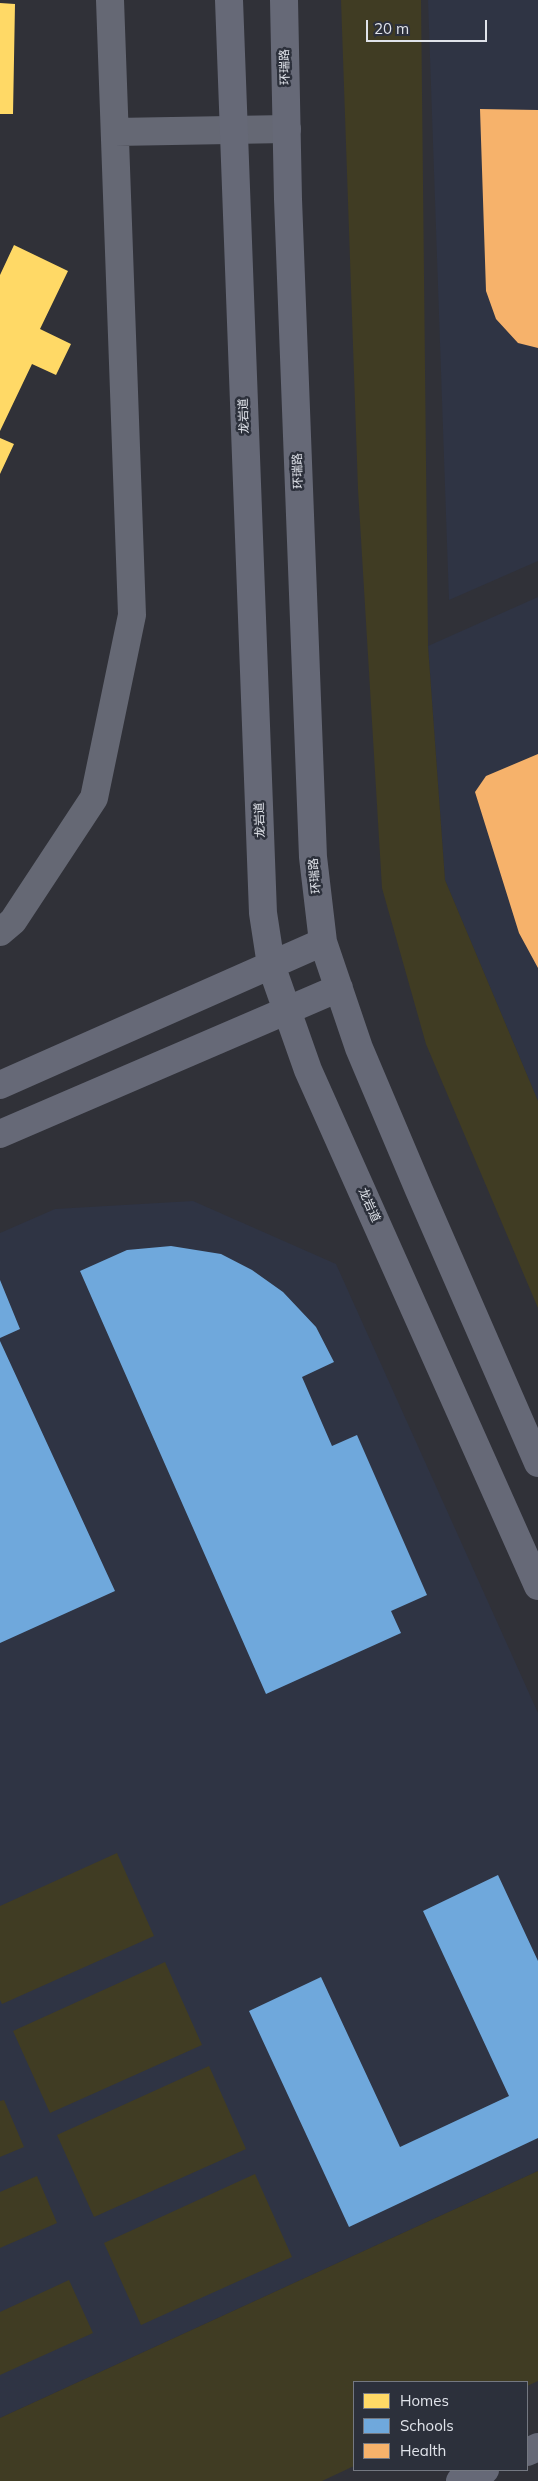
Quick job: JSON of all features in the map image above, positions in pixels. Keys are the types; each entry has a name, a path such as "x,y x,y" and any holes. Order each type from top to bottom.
{"main road":[{"name":"龙岩道","path":"228,0 263,913 271,964 308,1070 538,1586"},
{"name":"环瑞路","path":"284,0 312,847 323,942 339,988"},
{"path":"0,1085 323,942"},
{"path":"0,1134 339,988 359,1048 411,1173 538,1463"},
{"path":"460,2481 484,2471"}],"lane":[{"path":"0,932 13,921 94,798 132,615 110,0"},
{"path":"115,132 287,129"}],"shaded area":[{"path":"341,0 421,0 428,646 445,880 538,1101 538,1308 426,1044 382,888 358,489"},
{"path":"428,0 538,0 538,561 449,600"},
{"path":"538,597 538,1101 445,880 428,646"},
{"path":"193,1201 336,1264 538,1713 538,2171 0,2418 0,1233 55,1209"},
{"path":"117,1853 154,1936 2,2004 0,2000 0,1906"},
{"path":"165,1962 202,2045 50,2113 13,2031"},
{"path":"209,2066 246,2149 94,2217 57,2135"},
{"path":"4,2100 24,2147 0,2157 0,2101"},
{"path":"538,2171 538,2381 528,2386 528,2381 353,2381 353,2466 322,2481 0,2481 0,2418"},
{"path":"255,2174 292,2257 141,2325 104,2243"},
{"path":"37,2176 57,2223 0,2248 0,2192"},
{"path":"69,2280 93,2333 0,2375 0,2312"}],"building: Homes":[{"path":"0,3 15,4 13,114 0,114"},
{"path":"14,245 68,271 40,329 71,344 56,375 32,364 0,431 0,275"},
{"path":"0,438 14,444 0,474"}],"building: Schools":[{"path":"171,1246 221,1254 252,1270 283,1292 316,1327 334,1362 302,1377 332,1446 357,1435 427,1595 391,1611 401,1633 266,1694 80,1271 127,1250"},
{"path":"0,1280 20,1329 0,1338"},
{"path":"0,1341 115,1591 0,1643"},
{"path":"498,1875 538,1961 538,2138 349,2227 249,2011 321,1977 400,2147 509,2096 423,1911"}],"building: Health":[{"path":"480,109 538,110 538,348 518,343 496,319 486,291"},
{"path":"538,754 538,968 519,933 475,792 486,776"}]}
